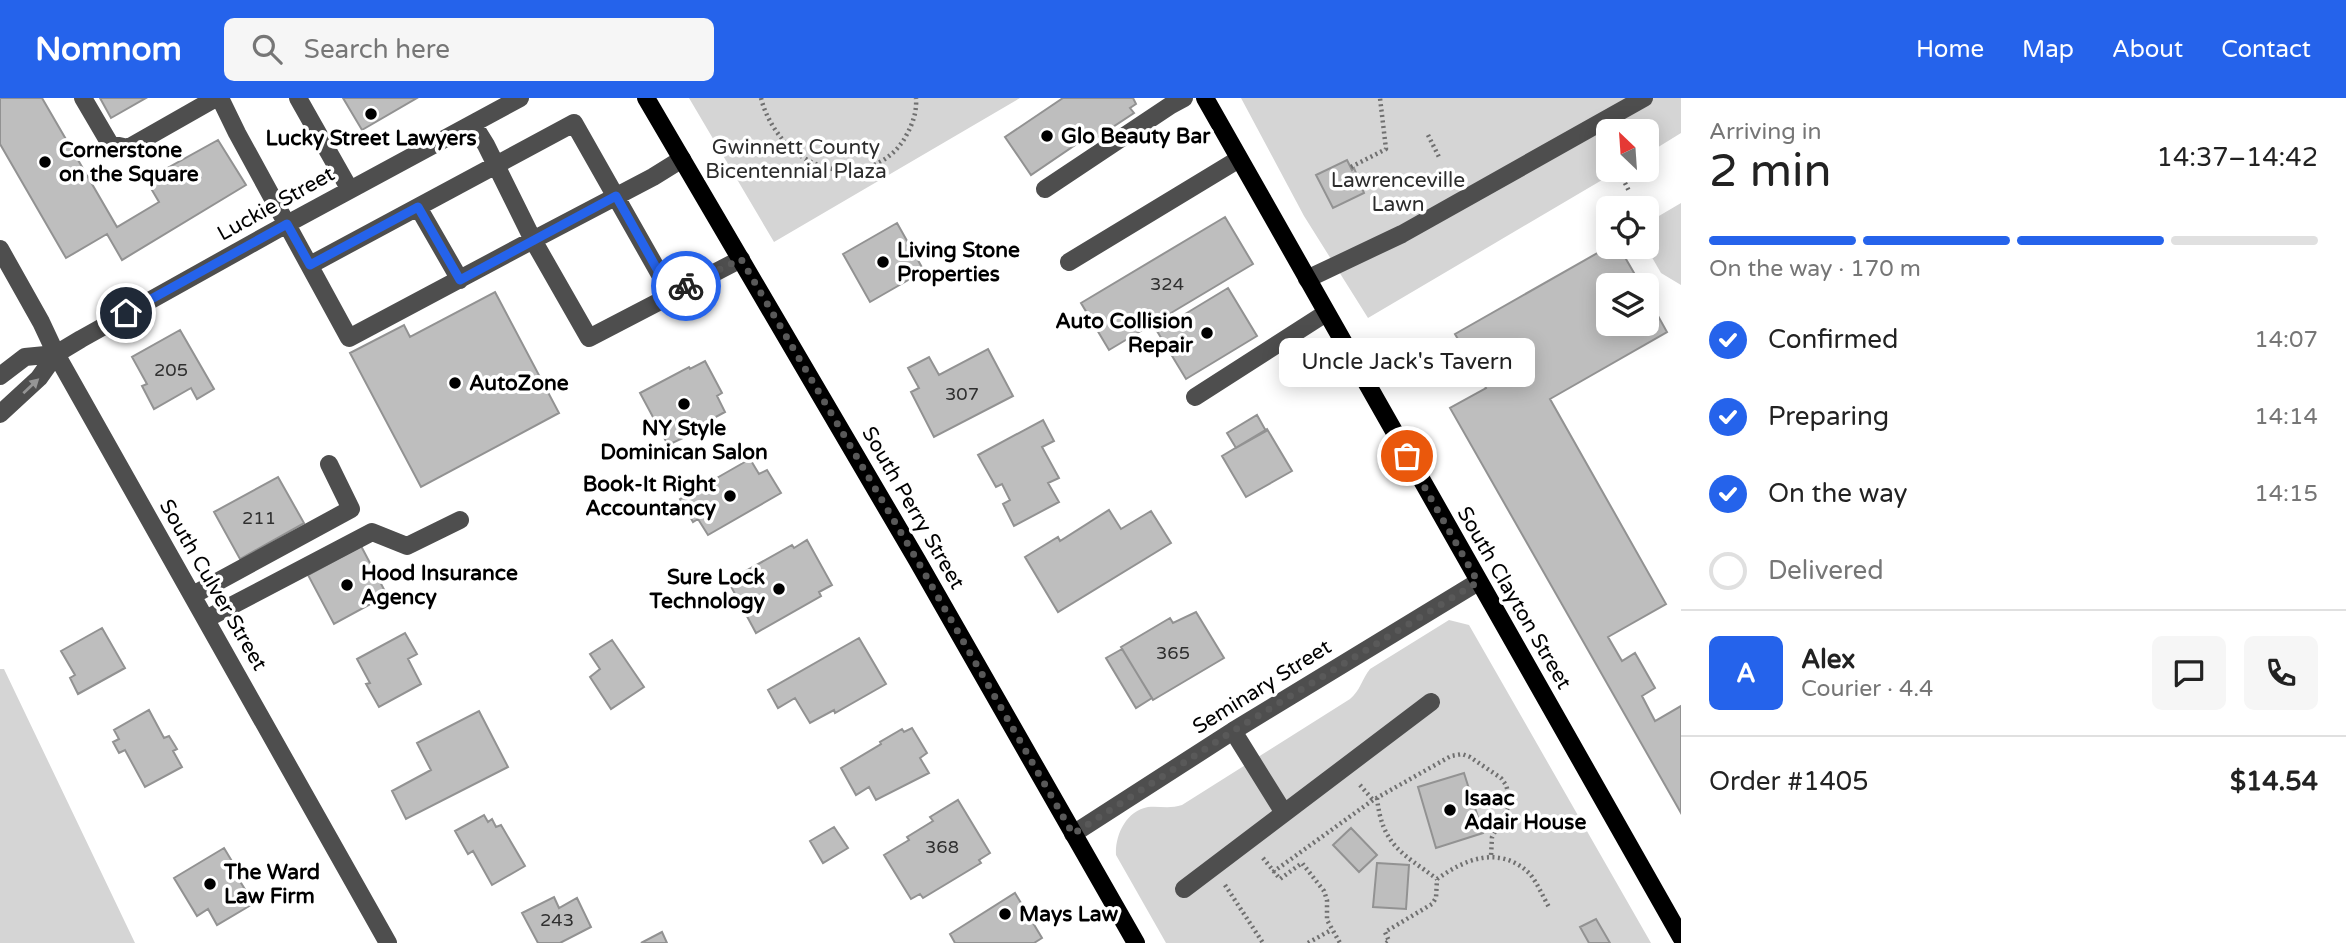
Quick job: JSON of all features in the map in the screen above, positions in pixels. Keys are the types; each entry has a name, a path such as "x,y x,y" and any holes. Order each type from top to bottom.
{"main road":[{"name":"South Perry Street","path":"646,98 904,537 1136,943"},
{"name":"South Clayton Street","path":"1205,98 1681,937"}],"street":[{"path":"83,98 110,144 128,149 218,98 349,338 682,159"},
{"path":"298,98 350,190"},
{"name":"Luckie Street","path":"56,354 287,224 520,98"},
{"path":"1045,189 1184,98"},
{"path":"1307,279 1402,234 1644,98"},
{"path":"310,265 573,123 671,294"},
{"path":"473,124 533,240 589,338 741,259"},
{"path":"1069,261 1239,159"},
{"path":"418,207 460,280"},
{"name":"South Culver Street","path":"0,249 56,354 388,943"},
{"path":"1195,397 1326,313"},
{"path":"0,376 25,357 56,354"},
{"path":"0,414 39,378 56,354"},
{"path":"193,595 351,509 328,464"},
{"path":"206,619 372,532 407,546 460,520"},
{"name":"Seminary Street","path":"1073,834 1233,731 1478,582"},
{"path":"1184,890 1431,702"},
{"path":"1233,731 1284,813"}],"path":[{"path":"761,98 770,121 796,152 817,164 852,170 877,165 895,152 912,123 916,98"},
{"path":"1351,167 1386,149 1380,98"},
{"path":"1428,135 1439,157"},
{"path":"1625,183 1629,191"},
{"path":"1340,943 1327,920 1324,891 1301,863 1280,879 1273,871 1373,798 1451,756 1462,754 1470,757 1501,779 1506,785 1511,802 1492,837 1491,856"},
{"path":"1373,798 1383,829 1391,843 1437,879"},
{"path":"1437,879 1453,868 1476,859 1491,856 1504,859 1530,874 1549,907"},
{"path":"1386,943 1389,941 1385,932 1432,904 1436,898 1437,879"},
{"path":"1234,897 1263,943"},
{"path":"1308,943 1332,929"}],"green space":[{"name":"Gwinnett County Bicentennial Plaza","path":"689,98 1020,98 774,242"},
{"name":"Lawrenceville Lawn","path":"1241,98 1681,98 1681,133 1659,147 1659,119 1596,119 1596,182 1599,182 1368,318 1304,216"},
{"path":"1681,203 1681,285 1661,273 1653,259 1659,259 1659,216"},
{"path":"1449,620 1469,625 1651,943 1166,943 1116,855 1117,840 1128,819 1140,809 1182,805 1350,699 1370,669"},
{"path":"0,669 4,669 135,943 0,943"}],"building":[{"name":"Cornerstone on the Square","path":"0,98 42,98 117,227 159,202 146,180 218,140 246,185 122,260 107,234 66,258 0,144"},
{"path":"100,98 146,98 111,118"},
{"name":"Lucky Street Lawyers","path":"343,98 417,98 362,130"},
{"name":"Glo Beauty Bar","path":"1063,98 1133,98 1136,104 1130,108 1134,113 1093,140 1090,135 1031,175 1005,137"},
{"path":"1347,160 1352,170 1354,168 1364,193 1333,208 1316,175"},
{"path":"1225,217 1253,264 1109,350 1081,303"},
{"name":"Living Stone Properties","path":"897,223 924,271 870,302 843,254"},
{"path":"1596,254 1596,259 1626,259 1634,273 1596,273 1596,336 1659,336 1659,318 1667,332 1550,399 1666,604 1608,637 1622,661 1635,653 1655,688 1642,696 1655,721 1681,706 1681,813 1450,408 1486,388 1455,334"},
{"name":"Auto Collision Repair","path":"1228,288 1257,336 1186,379 1157,331"},
{"name":"AutoZone","path":"495,292 559,413 421,487 350,353 404,325 410,337"},
{"path":"180,330 214,389 197,399 191,388 154,409 142,386 147,384 132,357"},
{"path":"988,349 1013,396 934,437 911,392 919,388 908,368 929,357 939,375"},
{"name":"NY Style Dominican Salon","path":"705,361 722,393 717,396 725,412 710,420 713,424 668,445 640,393"},
{"path":"1257,415 1266,431 1236,448 1227,433"},
{"path":"1043,420 1054,441 1042,447 1059,478 1048,483 1059,502 1014,526 1003,504 1010,500 1002,484 996,487 978,455"},
{"path":"1267,429 1292,471 1246,497 1222,456"},
{"name":"Book-It Right Accountancy","path":"750,459 759,474 767,470 781,493 708,535 698,519 693,522 680,499"},
{"path":"278,477 304,523 240,559 214,512"},
{"path":"1109,510 1121,529 1151,511 1171,543 1058,612 1025,557 1058,537 1060,541"},
{"name":"Sure Lock Technology","path":"807,540 832,585 819,592 821,596 756,633 728,581 792,545 794,548"},
{"name":"Hood Insurance Agency","path":"361,546 387,595 334,624 308,575"},
{"path":"1196,612 1224,658 1153,700 1121,647 1170,618 1173,623"},
{"path":"102,628 125,668 78,694 70,678 75,675 61,651"},
{"path":"405,633 417,654 408,659 421,684 379,707 366,684 370,683 357,659"},
{"path":"859,638 886,684 835,713 834,710 810,723 795,698 778,708 768,690"},
{"path":"612,640 644,687 611,709 590,677 600,669 590,654"},
{"path":"1122,649 1152,698 1136,708 1106,658"},
{"path":"149,710 164,738 169,736 177,749 173,751 182,767 145,787 125,750 119,753 113,742 119,739 114,730"},
{"path":"479,711 508,767 406,819 392,791 431,770 417,743"},
{"path":"912,728 927,753 920,758 929,773 876,800 869,787 856,795 841,768 902,729 904,732"},
{"name":"Isaac Adair House","path":"1464,773 1483,833 1436,848 1418,787"},
{"path":"958,800 990,853 979,860 981,863 923,898 920,894 911,899 884,855 933,821 930,817"},
{"path":"484,815 488,822 492,819 496,827 501,825 525,866 492,885 473,851 468,854 455,831"},
{"path":"834,827 848,848 823,863 810,841"},
{"path":"1351,828 1377,855 1359,872 1333,845"},
{"name":"The Ward Law Firm","path":"224,848 236,868 233,870 251,905 217,925 208,909 197,916 174,878"},
{"path":"1377,863 1409,865 1406,909 1373,907"},
{"name":"Mays Law","path":"1015,893 1042,938 1034,943 955,943 950,934"},
{"path":"554,897 559,908 577,898 591,927 560,943 538,943 522,913"},
{"path":"1596,919 1610,943 1589,943 1580,927"},
{"path":"662,932 667,943 641,943"}],"way so far":[{"path":"686,286 741,259 1073,834 1233,731 1478,582 1407,456"}],"place":[{"name":"Lucky Street Lawyers","path":"371,114"},
{"name":"Glo Beauty Bar","path":"1047,136"},
{"name":"Cornerstone on the Square","path":"45,162"},
{"name":"Living Stone Properties","path":"883,262"},
{"name":"Auto Collision Repair","path":"1207,333"},
{"name":"AutoZone","path":"455,383"},
{"name":"NY Style Dominican Salon","path":"684,404"},
{"name":"Uncle Jack's Tavern","path":"1407,456"},
{"name":"Book-It Right Accountancy","path":"730,496"},
{"name":"Hood Insurance Agency","path":"347,585"},
{"name":"Sure Lock Technology","path":"779,589"},
{"name":"Isaac Adair House","path":"1450,810"},
{"name":"The Ward Law Firm","path":"210,884"},
{"name":"Mays Law","path":"1005,914"}],"route":[{"path":"126,313 287,224 310,265 418,207 460,280 616,196 671,294 686,286"}]}
